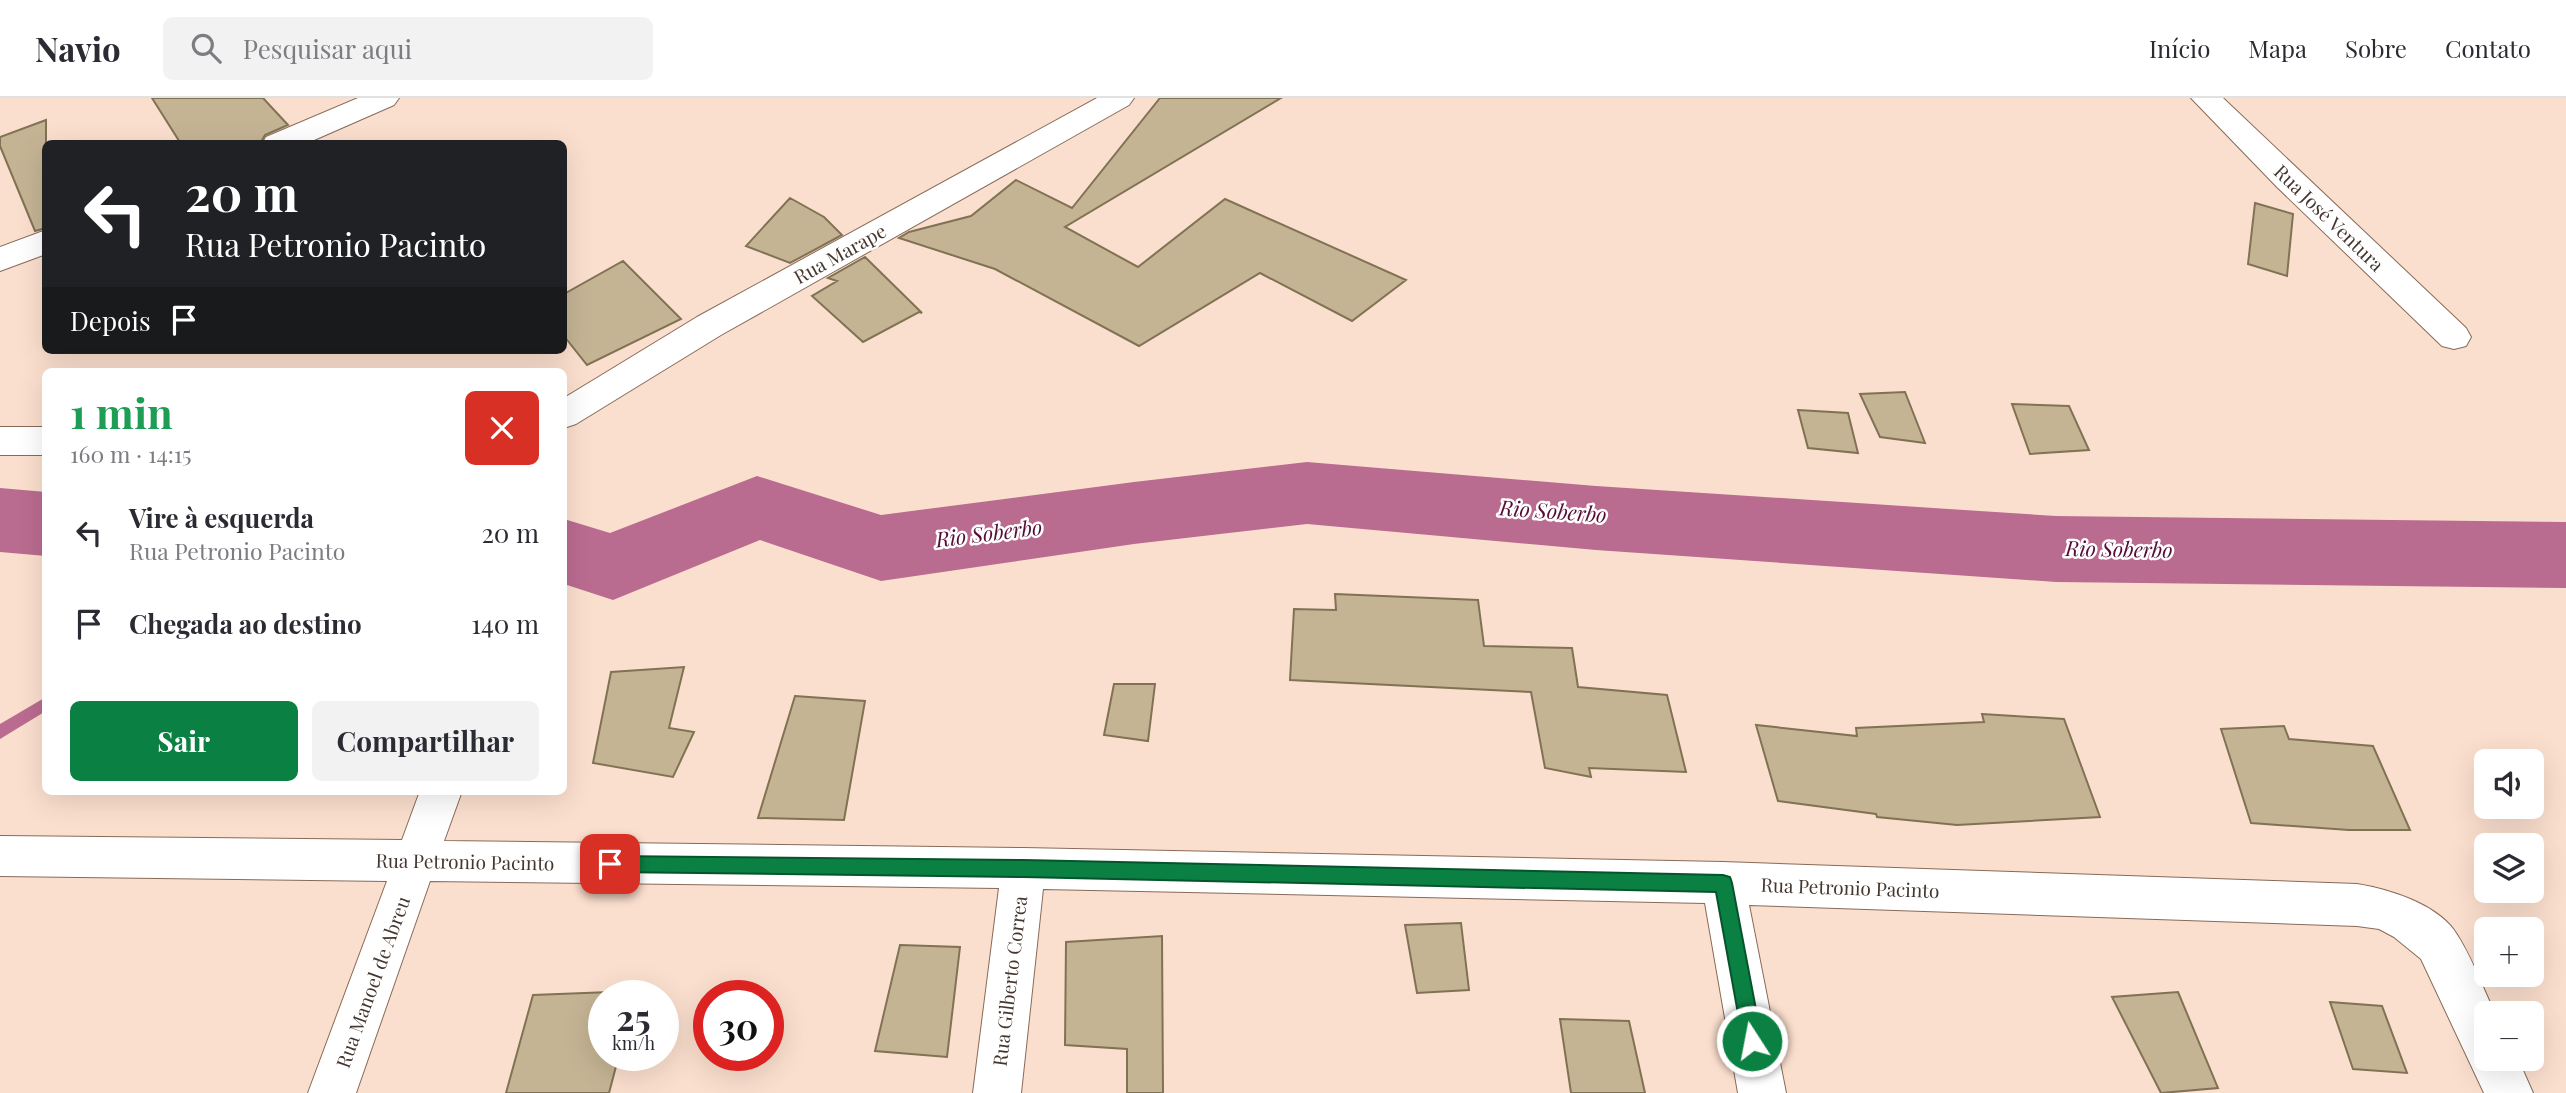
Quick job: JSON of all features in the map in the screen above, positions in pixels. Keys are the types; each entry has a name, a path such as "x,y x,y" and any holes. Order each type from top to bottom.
{"street":[{"path":"286,140 384,98"},
{"name":"Rua Marape","path":"567,413 709,326 1119,98"},
{"name":"Rua José Ventura","path":"2206,98 2288,180 2454,337"},
{"path":"0,260 42,243"},
{"path":"0,440 42,441"},
{"name":"Rua Manoel de Abreu","path":"332,1093 440,795"},
{"name":"Rua Petronio Pacinto","path":"0,856 1023,868 1723,883 2357,905 2384,909 2410,922 2437,944 2474,1019"},
{"name":"Rua Gilberto Correa","path":"997,1093 1023,868"},
{"path":"1723,883 1762,1093"},
{"path":"2499,1071 2509,1093"}],"building":[{"path":"152,98 263,98 288,125 265,135 262,140 178,140"},
{"path":"1160,98 1281,98 1065,227 1138,267 1225,199 1406,280 1352,321 1260,273 1139,346 995,269 899,238 909,232 971,216 1016,180 1072,208"},
{"path":"46,120 46,140 42,140 42,229 35,231 0,146 0,137"},
{"path":"790,198 824,217 842,235 790,263 746,246"},
{"path":"2255,203 2293,214 2287,276 2248,264"},
{"path":"865,257 922,313 919,312 863,342 812,296 837,281 828,278"},
{"path":"623,261 681,319 587,365 567,340 567,292"},
{"path":"1905,392 1925,443 1880,437 1860,394"},
{"path":"2012,404 2069,406 2089,450 2030,454"},
{"path":"1798,410 1848,413 1858,453 1808,448"},
{"path":"1335,594 1478,600 1484,646 1572,648 1578,687 1667,695 1686,772 1589,768 1591,777 1545,768 1531,692 1290,680 1294,609 1336,610"},
{"path":"684,667 669,728 694,732 673,777 593,763 611,672"},
{"path":"1114,684 1155,684 1148,741 1104,735"},
{"path":"795,696 865,701 844,820 758,818"},
{"path":"1982,714 2064,719 2100,817 1957,825 1877,817 1876,814 1778,801 1756,725 1857,736 1856,728 1984,722"},
{"path":"2284,726 2289,739 2373,746 2410,830 2349,830 2251,823 2221,729"},
{"path":"1461,923 1469,990 1417,993 1405,925"},
{"path":"1162,936 1163,1093 1127,1093 1127,1049 1065,1045 1066,942"},
{"path":"900,945 960,947 947,1057 875,1051"},
{"path":"2178,992 2218,1088 2161,1093 2112,997"},
{"path":"588,993 588,1071 615,1071 609,1093 506,1093 533,995"},
{"path":"2330,1002 2382,1006 2407,1073 2353,1069"},
{"path":"1560,1019 1629,1021 1645,1093 1571,1093"}],"waterway":[{"name":"Rio Soberbo","path":"567,552 613,567 757,507 881,548 1134,513 1307,493 1596,518 2056,549 2566,555"},
{"name":"Rio Soberbo","path":"0,520 42,524"},
{"path":"0,732 42,706"}],"route":[{"path":"610,864 1023,868 1723,883 1752,1041"}]}
